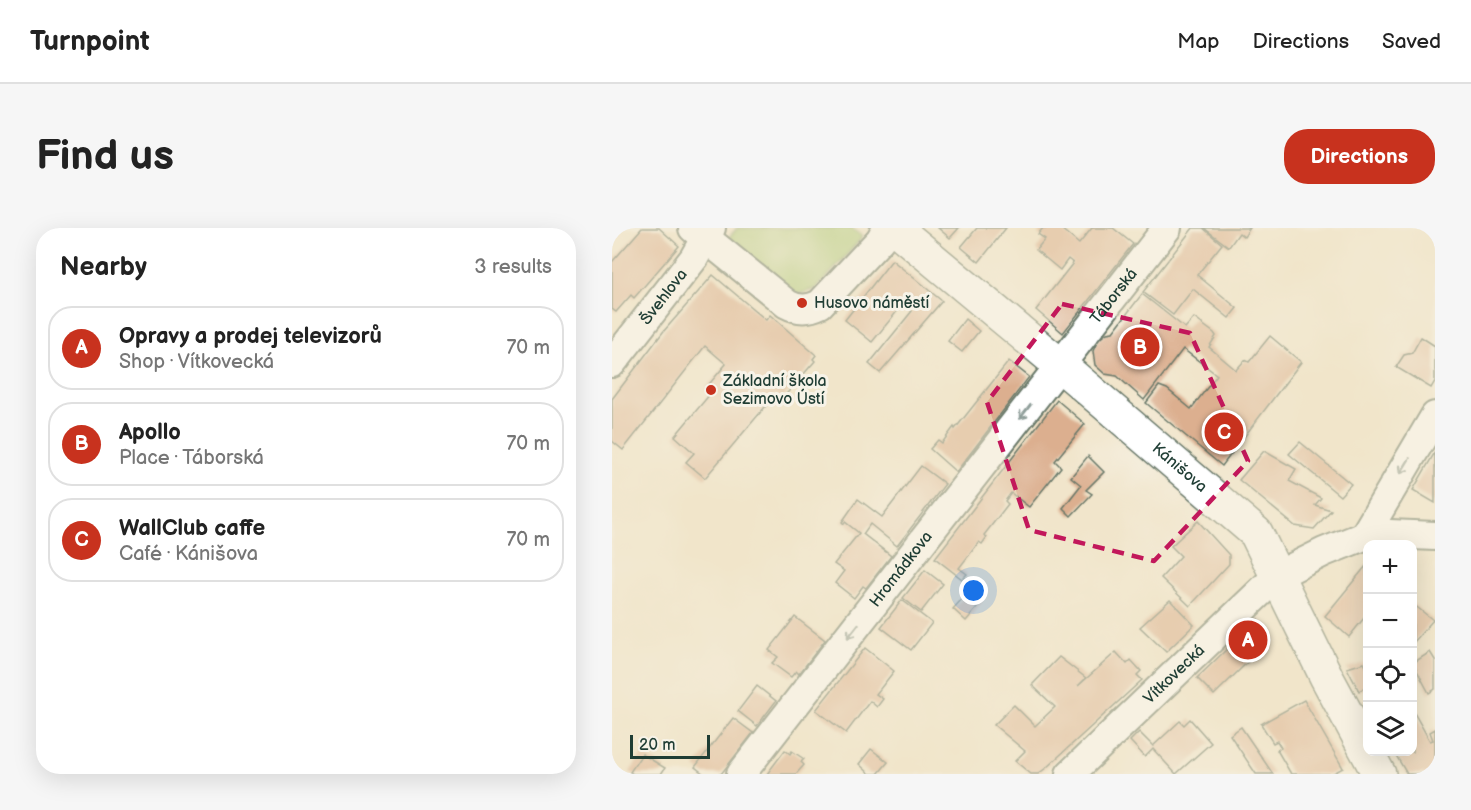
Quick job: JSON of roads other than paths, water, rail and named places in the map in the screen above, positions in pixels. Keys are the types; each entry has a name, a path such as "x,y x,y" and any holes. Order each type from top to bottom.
{"street":[{"path":"703,231 787,304 794,308 810,309 820,304 880,240 887,228"},
{"name":"Kánišova","path":"895,228 1060,365 1256,533 1327,678 1379,774"},
{"name":"Táborská","path":"1060,365 1167,228"},
{"name":"Švehlova","path":"612,363 694,258 703,231"},
{"name":"Hromádkova","path":"741,774 1060,365"},
{"path":"1364,536 1435,416"},
{"name":"Vítkovecká","path":"1070,774 1278,575 1324,552 1364,536 1390,534 1435,537"}],"place":[{"name":"Husovo náměstí","path":"802,303"},
{"name":"Apollo","path":"1140,347"},
{"name":"Základní škola Sezimovo Ústí","path":"711,390"},
{"name":"WallClub caffe","path":"1224,432"},
{"name":"Opravy a prodej televizorů","path":"1248,640"}]}
